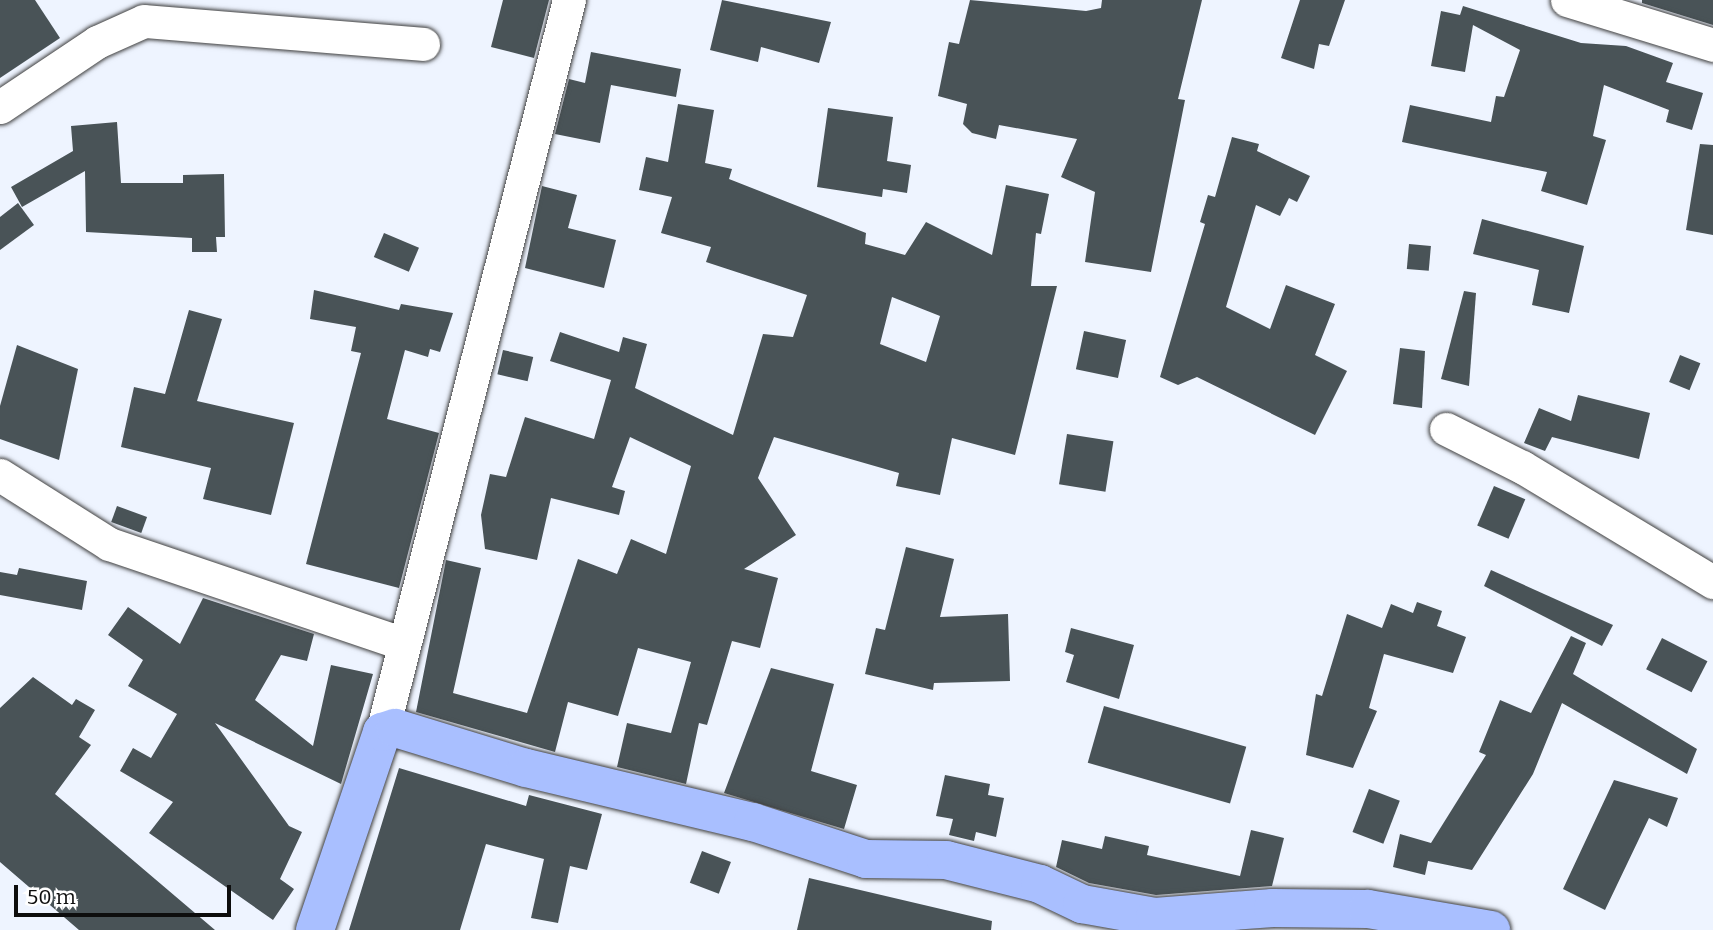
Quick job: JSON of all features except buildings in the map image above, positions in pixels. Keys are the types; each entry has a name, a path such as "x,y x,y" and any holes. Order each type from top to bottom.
{"street":[{"path":"315,930 382,733 401,643 569,0"},
{"path":"1567,0 1713,45"},
{"path":"0,107 97,42 144,21 423,44"},
{"path":"1446,429 1522,467 1713,582"},
{"path":"0,475 109,544 401,643"},
{"path":"382,733 395,728 526,768 753,822 866,859 946,860 1041,884 1082,904 1154,917 1273,908 1368,909 1487,929"}]}
